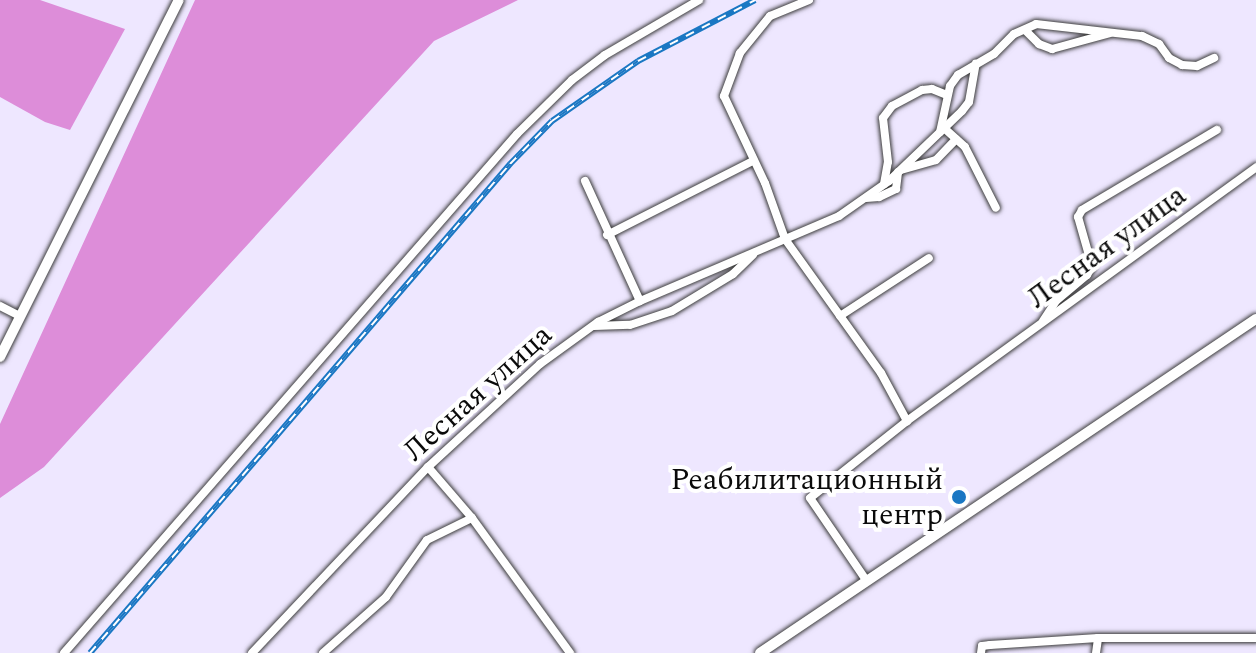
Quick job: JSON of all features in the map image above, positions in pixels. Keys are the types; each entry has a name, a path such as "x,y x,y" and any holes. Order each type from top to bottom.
{"street":[{"path":"0,357 179,0"},
{"path":"64,653 517,134 594,63 699,0"},
{"path":"809,0 770,16 740,53 724,96 785,239 898,398 907,421"},
{"path":"996,208 978,170 956,139 942,130 947,95 958,75 994,54 1014,34 1049,23 1150,40 1182,65 1197,66 1214,58"},
{"path":"1025,30 1039,44 1052,49 1113,32"},
{"name":"Лесная улица","path":"252,653 428,467 540,364 593,326 640,301 839,216 884,185 969,102 976,64"},
{"path":"884,185 888,162 883,118 892,106 922,90 932,89 947,95"},
{"path":"1040,326 1056,301 1087,275 1092,266 1078,217 1082,210 1217,130"},
{"path":"865,198 879,197 896,189 899,171 936,160 956,139"},
{"path":"607,235 753,161"},
{"name":"Лесная улица","path":"866,580 810,498 907,421 1256,167"},
{"path":"585,181 607,235 640,301"},
{"path":"593,326 630,325 672,311 733,274 759,249"},
{"path":"840,316 929,258"},
{"path":"0,306 20,316"},
{"path":"760,653 1256,319"},
{"path":"428,467 472,518 570,653"},
{"path":"323,653 386,597 427,540 472,518"},
{"path":"1096,653 1098,638"},
{"path":"981,653 982,646 1098,638 1256,638"}],"shaded area":[{"path":"0,0 40,0 125,29 70,130 45,122 0,97"},
{"path":"195,0 518,0 434,41 44,467 0,498 0,424"}],"railway":[{"path":"90,653 510,164 552,121 638,61 755,0"}],"place":[{"name":"Реабилитационный центр","path":"959,497"}]}
